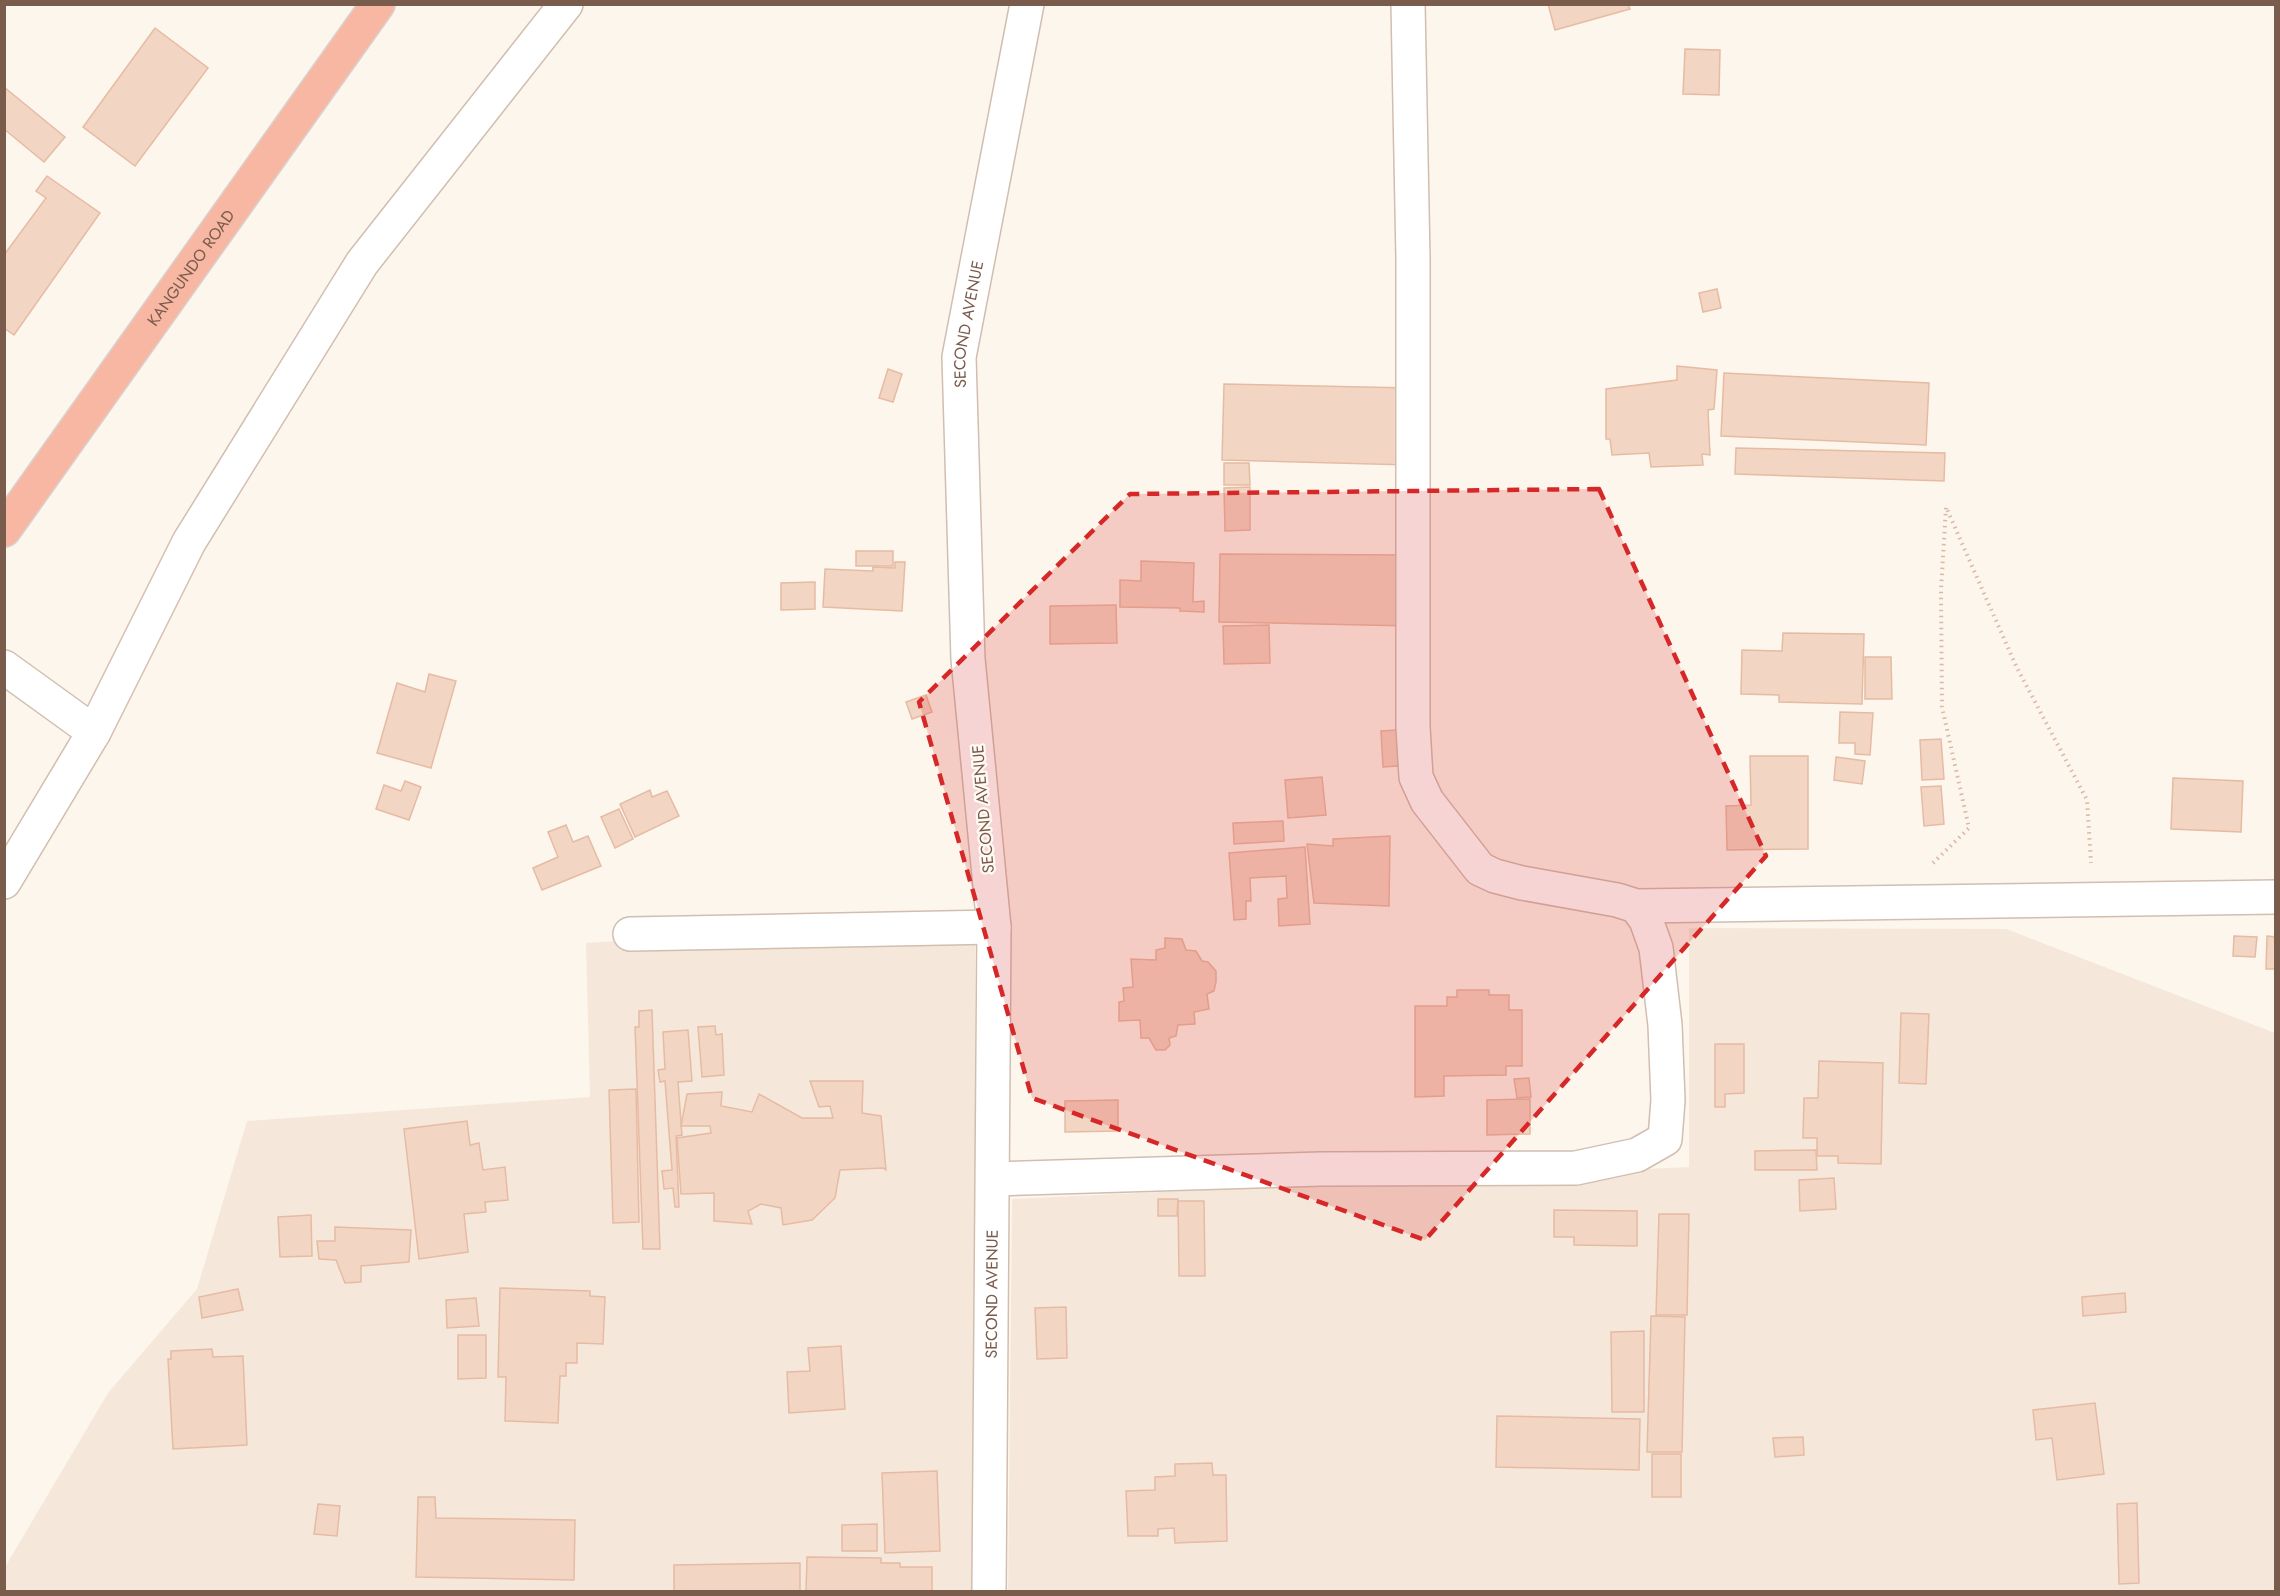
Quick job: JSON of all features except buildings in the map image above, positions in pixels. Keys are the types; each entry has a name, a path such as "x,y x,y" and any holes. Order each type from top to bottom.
{"highway":[{"name":"KANGUNDO ROAD","path":"4,530 378,4"}],"street":[{"path":"4,882 94,732 189,542 362,263 566,4"},
{"path":"1408,4 1413,259 1413,727 1416,777 1427,801 1480,869 1513,881 1617,900 1636,906 2276,897"},
{"name":"SECOND AVENUE","path":"989,1592 994,927 968,659 959,357 1024,18"},
{"path":"4,667 94,732"},
{"path":"993,1179 1322,1169 1576,1168 1637,1155 1665,1139 1668,1100 1665,1025 1656,948 1646,920 1636,906"},
{"path":"630,934 994,927"}],"path":[{"path":"1920,903 1924,872 1969,828 1942,707 1941,590 1946,507 2016,666 2087,800 2094,900"}],"highlighted area":[{"path":"1599,489 1766,856 1425,1240 1032,1098 919,702 1130,494"}],"shaded area":[{"path":"975,918 976,1591 5,1592 5,1567 108,1393 197,1289 247,1121 590,1097 586,943"},
{"path":"1689,928 2006,929 2275,1033 2275,1591 1008,1592 1012,1199 1689,1167"}]}
